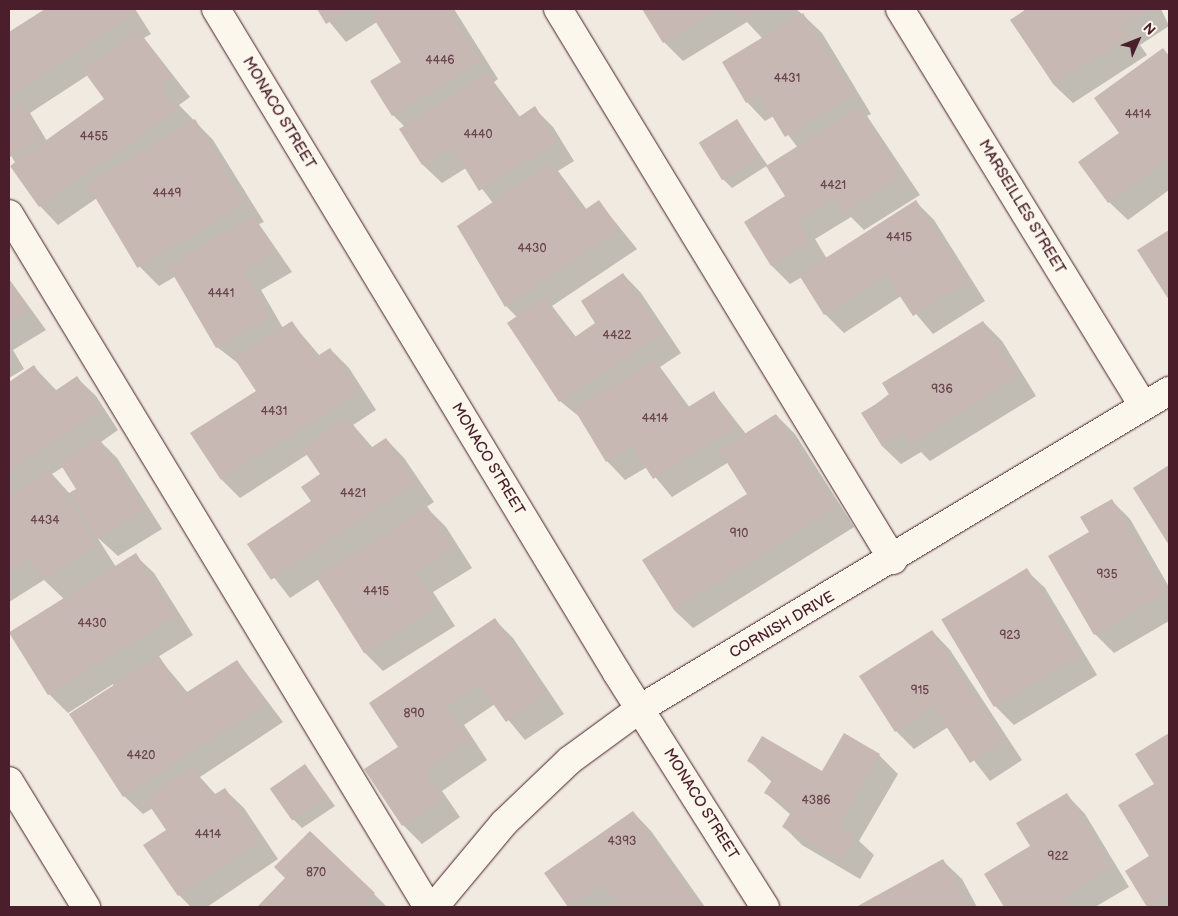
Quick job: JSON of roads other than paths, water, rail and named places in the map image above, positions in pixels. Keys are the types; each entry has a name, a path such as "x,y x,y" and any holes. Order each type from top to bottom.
{"street":[{"name":"MONACO STREET","path":"216,9 641,708 765,907"},
{"path":"558,9 893,560"},
{"name":"MARSEILLES STREET","path":"900,9 1143,406"},
{"path":"9,214 428,907"},
{"name":"CORNISH DRIVE","path":"434,907 504,823 570,760 641,708 893,560 1169,391"},
{"path":"9,782 86,907"}]}
